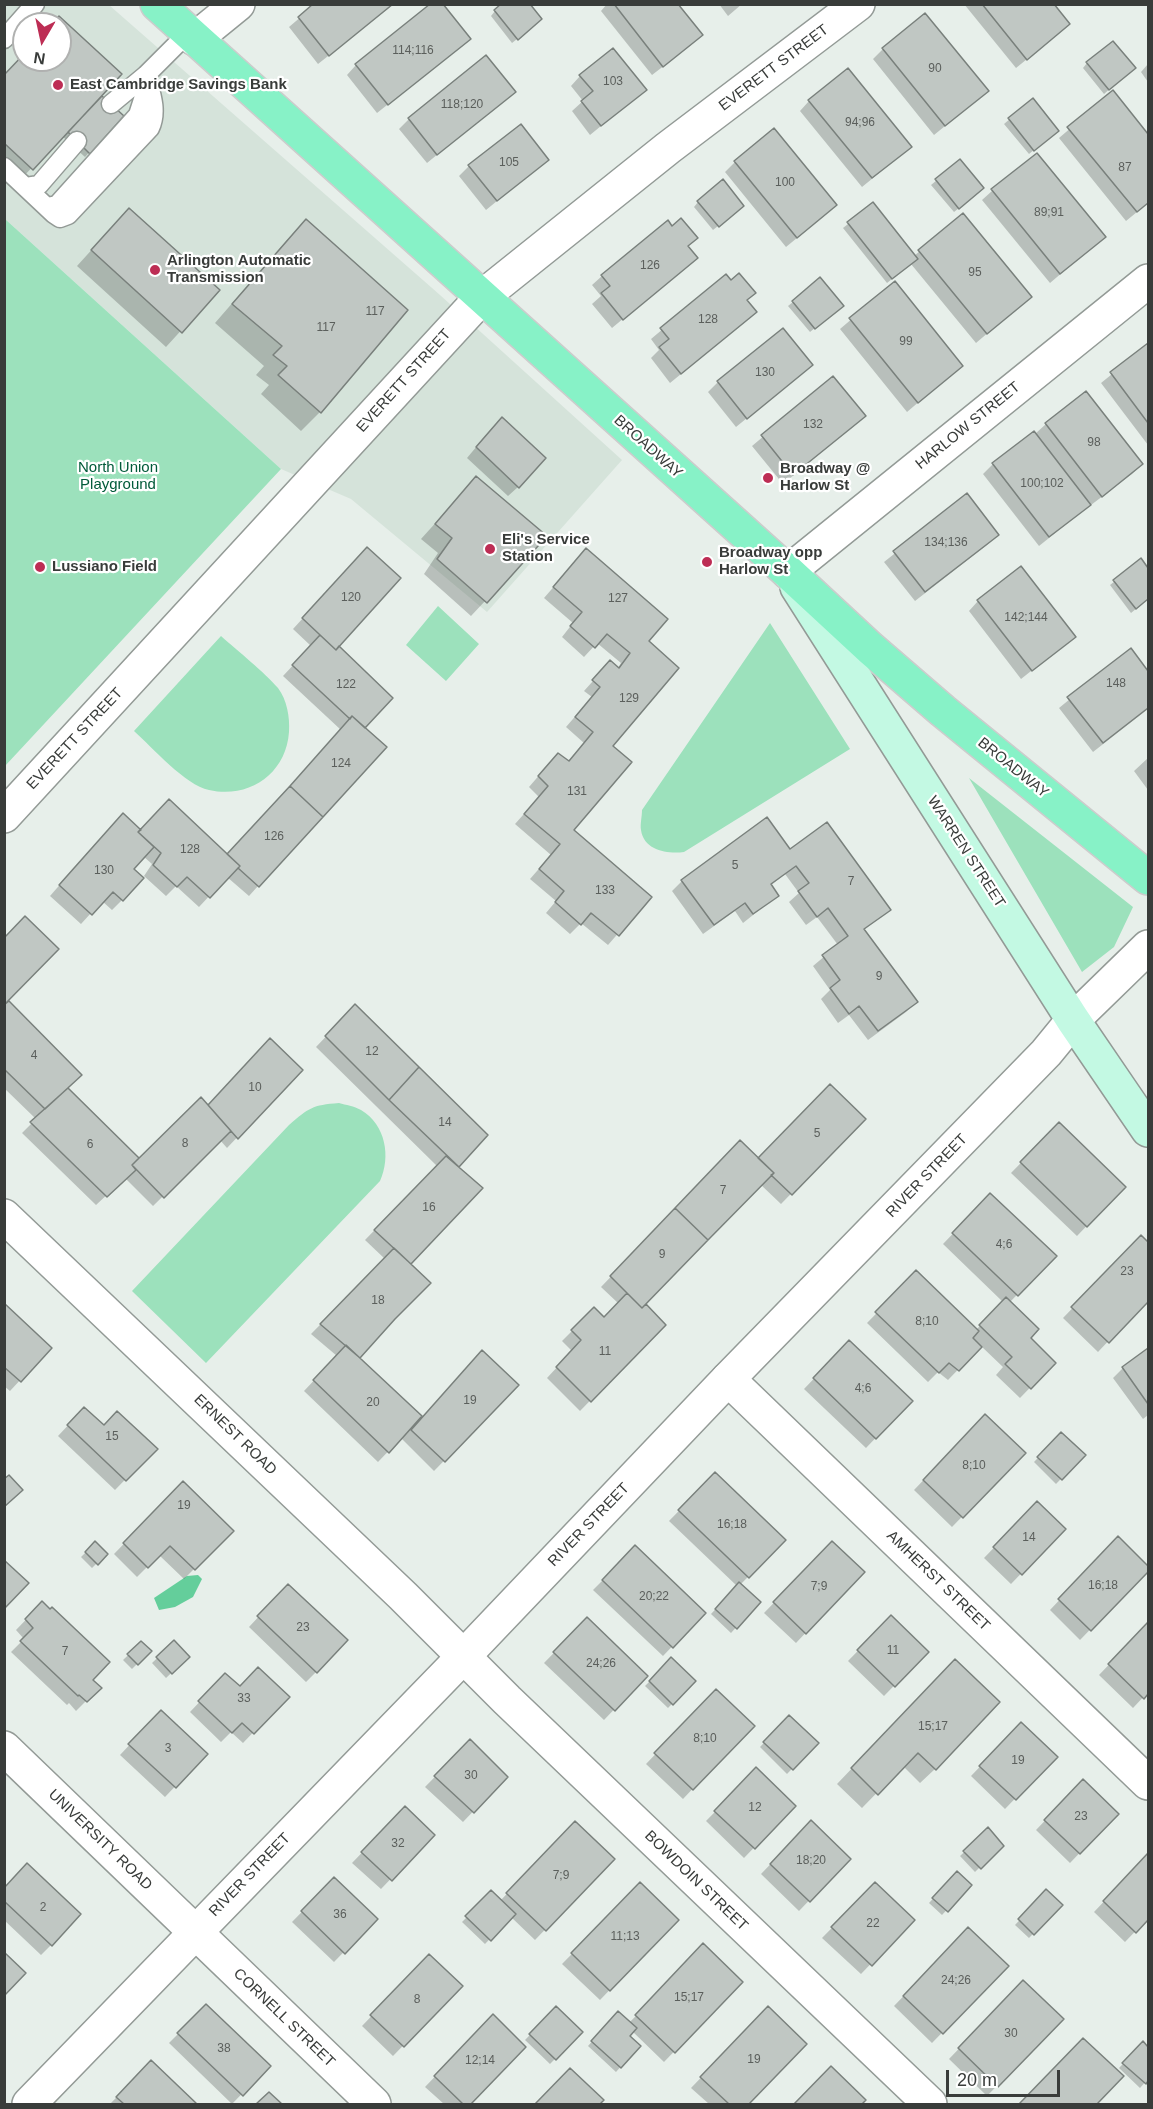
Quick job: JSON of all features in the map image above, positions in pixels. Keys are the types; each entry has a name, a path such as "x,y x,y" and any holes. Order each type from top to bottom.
{"main road":[{"name":"BROADWAY","path":"157,4 870,648 943,711 1149,878"},
{"name":"WARREN STREET","path":"788,572 1073,1020 1149,1130"}],"street":[{"path":"191,36 238,4"},
{"name":"EVERETT STREET","path":"4,816 482,297 668,148 858,4"},
{"name":"HARLOW STREET","path":"788,572 1149,281"},
{"name":"RIVER STREET","path":"29,2104 463,1657 728,1379 1046,1053 1073,1020 1149,947"},
{"name":"ERNEST ROAD","path":"4,1216 403,1596 463,1657"},
{"name":"AMHERST STREET","path":"728,1379 1149,1783"},
{"name":"BOWDOIN STREET","path":"463,1657 930,2104"},
{"name":"UNIVERSITY ROAD","path":"4,1748 195,1932"},
{"name":"CORNELL STREET","path":"195,1932 374,2104"}],"lane":[{"path":"4,39 35,4"},
{"path":"111,104 147,79 191,36"},
{"path":"4,167 60,218 68,215 150,128 154,119 154,109 147,79"},
{"path":"26,187 39,185 77,141"}],"shaded area":[{"path":"5,5 109,5 440,295 622,460 487,612 351,499 281,469 5,219"},
{"path":"198,1575 202,1579 193,1597 175,1607 159,1610 154,1598 187,1576"}],"green space":[{"name":"North Union Playground","path":"5,219 281,469 5,766"},
{"path":"438,606 479,644 446,681 406,645"},
{"path":"770,623 850,749 684,852 664,851 652,847 643,837 641,830 642,810"},
{"path":"221,636 278,688 286,703 289,726 286,747 273,771 251,787 224,792 209,790 190,781 134,731"},
{"path":"969,778 1133,907 1114,947 1082,972"},
{"path":"339,1103 361,1110 376,1124 381,1133 385,1162 380,1181 206,1363 132,1291 289,1125 311,1108"}],"building":[{"path":"313,4 393,4 329,56 298,17"},
{"path":"430,4 443,4 471,39 388,105 355,64"},
{"path":"501,4 530,4 542,19 518,40 494,10"},
{"path":"614,4 678,4 703,35 663,67"},
{"path":"982,4 1054,4 1070,24 1027,60"},
{"path":"925,13 989,91 945,126 882,48"},
{"name":"East Cambridge Savings Bank","path":"72,28 122,74 33,170 4,143 4,75 12,67 12,72 72,72"},
{"path":"1113,41 1136,68 1109,90 1086,62"},
{"path":"613,48 647,90 601,126 581,101 593,91 579,75"},
{"path":"486,55 516,92 437,155 408,118"},
{"path":"848,68 912,147 872,178 808,100"},
{"path":"1113,90 1148,134 1148,203 1137,212 1067,127"},
{"path":"102,96 124,116 90,154 68,132"},
{"path":"1033,98 1059,131 1034,151 1008,118"},
{"path":"521,124 549,160 497,201 468,165"},
{"path":"774,128 837,205 797,238 734,161"},
{"path":"1037,153 1106,237 1060,274 991,189"},
{"path":"960,159 984,188 959,209 935,179"},
{"path":"723,179 744,206 719,227 697,201"},
{"path":"873,202 918,259 892,279 847,222"},
{"name":"Arlington Automatic Transmission","path":"129,208 220,290 182,333 91,250"},
{"path":"963,213 1032,297 987,334 918,250"},
{"path":"681,218 698,238 688,246 698,258 623,320 601,293 610,286 601,275 668,220 672,226"},
{"path":"306,219 408,310 321,413 278,375 287,366 273,355 282,346 232,304"},
{"path":"739,273 756,293 747,300 757,312 681,374 659,347 669,339 660,328 726,274 731,280"},
{"path":"820,277 844,306 815,329 792,301"},
{"path":"895,281 963,366 918,403 849,318"},
{"path":"783,328 813,365 747,419 717,381"},
{"path":"1148,343 1148,423 1110,372"},
{"path":"833,376 866,416 793,475 761,435"},
{"path":"1086,391 1143,464 1102,497 1045,423"},
{"name":"Eli's Service Station","path":"502,417 546,458 519,488 476,447"},
{"path":"1034,431 1091,505 1049,537 992,463"},
{"name":"Eli's Service Station","path":"476,476 547,536 487,603 437,559 452,538 435,524"},
{"path":"967,493 999,535 925,592 893,551"},
{"path":"367,547 401,578 336,650 302,618"},
{"path":"586,548 668,619 649,641 679,668 613,746 632,762 574,830 652,897 619,936 591,913 581,925 555,902 564,891 539,869 560,844 524,814 548,786 538,776 558,753 569,761 593,732 575,717 600,687 592,680 610,660 619,668 630,653 607,634 595,648 570,626 582,612 553,587"},
{"path":"1141,558 1148,568 1148,599 1136,609 1113,580"},
{"path":"1021,566 1076,637 1032,671 977,600"},
{"path":"320,635 336,650 339,646 393,698 365,728 352,716 350,719 292,665"},
{"path":"1131,648 1148,671 1148,708 1103,743 1067,697"},
{"path":"352,716 387,747 323,817 290,786"},
{"path":"290,786 323,817 259,887 238,868 240,866 227,854"},
{"path":"169,799 240,866 210,898 187,877 177,887 153,865 161,853 138,832"},
{"path":"123,813 141,830 138,832 154,847 134,869 144,878 123,901 113,892 92,915 59,885"},
{"path":"767,817 790,849 827,822 891,910 864,929 918,1002 878,1031 859,1006 849,1014 830,988 840,980 822,955 848,936 828,908 817,917 798,891 809,883 796,866 771,884 779,896 753,914 745,903 714,925 681,880"},
{"path":"25,916 59,949 4,1005 4,938"},
{"path":"9,1001 82,1075 45,1109 4,1069 4,1005"},
{"path":"355,1004 419,1067 389,1100 325,1036"},
{"path":"270,1038 303,1070 238,1139 208,1105"},
{"path":"419,1067 488,1135 459,1167 389,1100"},
{"path":"830,1084 866,1119 792,1195 771,1175 774,1173 758,1158"},
{"path":"68,1088 139,1158 132,1165 136,1170 107,1197 30,1122"},
{"path":"201,1097 231,1131 164,1198 132,1165"},
{"path":"1059,1122 1126,1187 1087,1227 1020,1162"},
{"path":"740,1140 774,1173 708,1240 675,1208"},
{"path":"446,1156 483,1188 411,1264 374,1230"},
{"path":"990,1193 1057,1256 1018,1296 952,1233"},
{"path":"675,1208 708,1240 642,1308 610,1276"},
{"path":"1141,1235 1148,1242 1148,1302 1109,1343 1071,1307"},
{"path":"394,1248 431,1283 360,1358 320,1324"},
{"path":"916,1270 979,1331 973,1338 982,1347 959,1371 949,1363 939,1373 875,1312"},
{"path":"627,1293 642,1308 646,1304 666,1325 591,1402 556,1367 581,1340 571,1330 594,1307 604,1317"},
{"path":"1006,1297 1039,1329 1031,1338 1056,1363 1031,1389 1005,1364 1012,1357 979,1325"},
{"path":"4,1303 52,1348 21,1382 4,1367"},
{"path":"849,1340 913,1401 876,1439 813,1378"},
{"path":"346,1345 422,1416 389,1453 313,1380"},
{"path":"1148,1348 1148,1404 1122,1367"},
{"path":"482,1350 519,1385 445,1462 411,1430"},
{"path":"84,1407 104,1425 117,1411 158,1449 126,1481 67,1425"},
{"path":"985,1414 1026,1453 963,1518 923,1480"},
{"path":"1061,1432 1086,1455 1062,1480 1037,1457"},
{"path":"715,1472 786,1540 749,1578 678,1510"},
{"path":"9,1475 23,1490 4,1507 4,1479"},
{"path":"183,1481 234,1531 195,1570 170,1546 148,1568 123,1543"},
{"path":"1037,1501 1066,1529 1022,1575 993,1547"},
{"path":"1118,1536 1148,1566 1148,1572 1091,1631 1058,1599"},
{"path":"95,1541 108,1554 98,1565 85,1552"},
{"path":"832,1541 865,1572 806,1634 773,1602"},
{"path":"635,1545 706,1613 673,1648 602,1580"},
{"path":"4,1560 29,1583 4,1609"},
{"path":"739,1582 761,1602 737,1629 715,1609"},
{"path":"288,1584 348,1640 317,1673 257,1616"},
{"path":"42,1601 50,1609 52,1607 110,1662 93,1680 102,1688 87,1702 20,1641 33,1628 25,1619"},
{"path":"891,1615 929,1652 895,1687 857,1650"},
{"path":"587,1617 648,1676 615,1711 553,1652"},
{"path":"1148,1622 1148,1694 1144,1699 1108,1664"},
{"path":"174,1640 190,1657 172,1674 156,1657"},
{"path":"141,1641 152,1651 138,1665 127,1654"},
{"path":"671,1657 696,1681 673,1705 649,1681"},
{"path":"955,1659 1000,1702 936,1770 918,1753 878,1795 851,1768"},
{"path":"258,1667 290,1697 254,1734 242,1723 232,1733 198,1701 225,1673 240,1686"},
{"path":"716,1689 755,1726 693,1790 654,1753"},
{"path":"161,1710 208,1754 176,1788 128,1744"},
{"path":"789,1715 819,1743 793,1770 763,1742"},
{"path":"1021,1722 1058,1757 1016,1800 979,1766"},
{"path":"470,1739 508,1777 474,1813 434,1776"},
{"path":"756,1767 796,1806 755,1849 714,1811"},
{"path":"1083,1779 1119,1814 1080,1854 1044,1820"},
{"path":"405,1806 435,1835 392,1881 361,1852"},
{"path":"811,1820 851,1859 810,1902 770,1864"},
{"path":"575,1821 615,1859 546,1931 506,1893"},
{"path":"988,1827 1004,1846 981,1869 963,1851"},
{"path":"1148,1853 1148,1920 1136,1933 1103,1901"},
{"path":"27,1863 81,1914 52,1946 4,1901 4,1888"},
{"path":"957,1871 972,1885 948,1912 932,1898"},
{"path":"334,1877 378,1919 345,1954 301,1911"},
{"path":"640,1882 679,1920 610,1991 571,1953"},
{"path":"875,1882 915,1920 872,1966 831,1927"},
{"path":"1046,1889 1063,1905 1034,1935 1018,1919"},
{"path":"491,1890 516,1914 491,1941 465,1916"},
{"path":"968,1927 1009,1966 943,2034 903,1996"},
{"path":"703,1943 743,1982 675,2053 635,2015"},
{"path":"4,1952 26,1973 4,1996"},
{"path":"429,1954 463,1986 404,2047 370,2015"},
{"path":"1023,1980 1064,2019 998,2087 958,2048"},
{"path":"206,2004 271,2066 243,2096 177,2033"},
{"path":"556,2006 583,2032 556,2060 529,2034"},
{"path":"768,2006 807,2044 749,2104 729,2104 700,2077"},
{"path":"618,2011 637,2028 630,2036 641,2046 621,2068 591,2041"},
{"path":"493,2014 526,2047 471,2104 463,2104 434,2076"},
{"path":"1083,2038 1124,2076 1097,2104 1019,2104"},
{"path":"1143,2041 1148,2047 1148,2081 1146,2084 1122,2063"},
{"path":"151,2060 197,2104 124,2104 116,2097"},
{"path":"831,2066 866,2100 862,2104 794,2104"},
{"path":"570,2068 604,2100 600,2104 535,2104"},
{"path":"269,2092 282,2104 256,2104"}],"place":[{"name":"East Cambridge Savings Bank","path":"58,85"},
{"name":"Arlington Automatic Transmission","path":"155,270"},
{"name":"Broadway @ Harlow St","path":"768,478"},
{"name":"Eli's Service Station","path":"490,549"},
{"name":"Broadway opp Harlow St","path":"707,562"},
{"name":"Lussiano Field","path":"40,567"}]}
